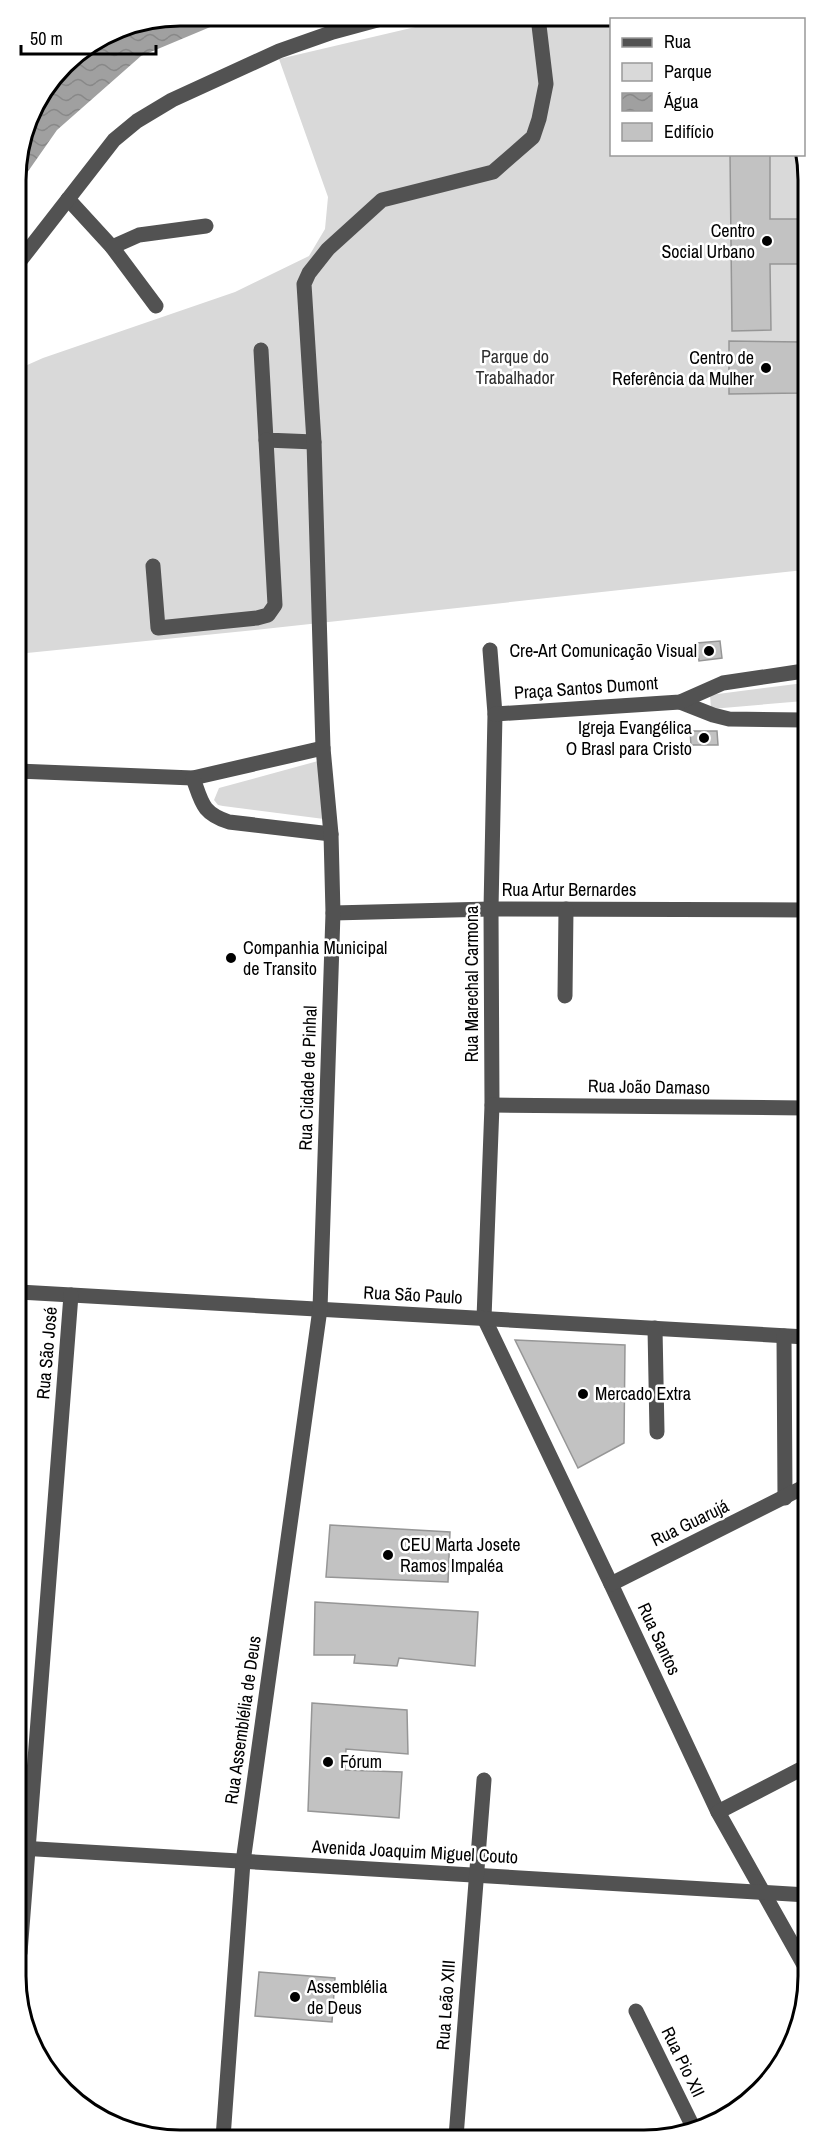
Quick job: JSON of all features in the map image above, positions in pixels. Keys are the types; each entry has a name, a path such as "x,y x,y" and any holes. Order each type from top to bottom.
{"street":[{"path":"26,253 114,140 137,121 172,100 279,51 355,26"},
{"name":"Rua Cidade de Pinhal","path":"320,1309 333,913 331,834 323,748 314,442 304,284 309,273 328,249 382,200 493,172 533,137 546,84 539,26"},
{"path":"68,199 112,247 156,306"},
{"path":"112,247 139,235 206,226"},
{"path":"153,566 158,628 257,618 268,615 275,605 261,350"},
{"path":"266,440 314,442"},
{"name":"Rua Marechal Carmona","path":"483,1318 492,1105 491,909 495,714 490,650"},
{"name":"Praça Santos Dumont","path":"495,714 680,702 723,683 798,672"},
{"name":"Praça Santos Dumont","path":"680,702 713,716 729,719 798,720"},
{"path":"26,771 193,778 323,748"},
{"path":"193,778 203,808 214,817 229,822 331,834"},
{"name":"Rua Artur Bernardes","path":"333,913 491,909 798,910"},
{"path":"565,996 566,909"},
{"name":"Rua João Damaso","path":"492,1105 797,1108"},
{"name":"Rua São Paulo","path":"26,1292 797,1337"},
{"name":"Rua São José","path":"26,1824 71,1295"},
{"name":"Rua Assemblélia de Deus","path":"224,2130 243,1862 320,1309"},
{"name":"Rua Santos","path":"483,1318 612,1584 718,1812 797,1953"},
{"path":"655,1328 657,1432"},
{"path":"784,1336 785,1498"},
{"name":"Rua Guarujá","path":"612,1584 797,1491"},
{"path":"718,1812 797,1771"},
{"name":"Rua Leão XIII","path":"456,2130 483,1780"},
{"name":"Avenida Joaquim Miguel Couto","path":"26,1848 797,1894"},
{"name":"Rua Pio XII","path":"636,2011 691,2123"}],"green space":[{"name":"Parque do Trabalhador","path":"420,26 610,26 610,156 795,156 798,180 798,571 26,653 26,366 235,292 309,256 325,229 328,197 279,59"},
{"path":"798,684 798,702 711,709 710,695"},
{"path":"318,761 324,819 223,806 218,805 214,800 219,788"}],"water":[{"path":"213,26 141,56 57,130 26,174 28,150 37,121 57,86 78,64 112,41 150,28"}],"building":[{"name":"Centro Social Urbano","path":"730,156 770,156 770,219 798,219 798,264 770,264 771,330 732,331"},
{"name":"Centro de Referência da Mulher","path":"729,341 798,342 798,393 729,394"},
{"name":"Cre-Art Comunicação Visual","path":"720,641 722,658 699,661 697,643"},
{"name":"Igreja Evangélica O Brasl para Cristo","path":"690,731 717,731 718,745 691,745"},
{"name":"Mercado Extra","path":"515,1340 625,1345 624,1443 578,1468"},
{"name":"CEU Marta Josete Ramos Impaléa","path":"330,1525 450,1532 448,1582 326,1577"},
{"path":"315,1602 478,1612 475,1666 399,1658 397,1666 354,1663 355,1655 314,1655"},
{"name":"Fórum","path":"312,1703 407,1710 408,1754 346,1749 345,1770 402,1772 399,1818 308,1811"},
{"name":"Assemblélia de Deus","path":"259,1972 335,1978 332,2022 255,2016"}],"place":[{"name":"Centro Social Urbano","path":"767,241"},
{"name":"Centro de Referência da Mulher","path":"766,368"},
{"name":"Cre-Art Comunicação Visual","path":"709,651"},
{"name":"Igreja Evangélica O Brasl para Cristo","path":"704,738"},
{"name":"Companhia Municipal de Transito","path":"231,958"},
{"name":"Mercado Extra","path":"583,1394"},
{"name":"CEU Marta Josete Ramos Impaléa","path":"388,1555"},
{"name":"Fórum","path":"328,1762"},
{"name":"Assemblélia de Deus","path":"295,1997"}]}
